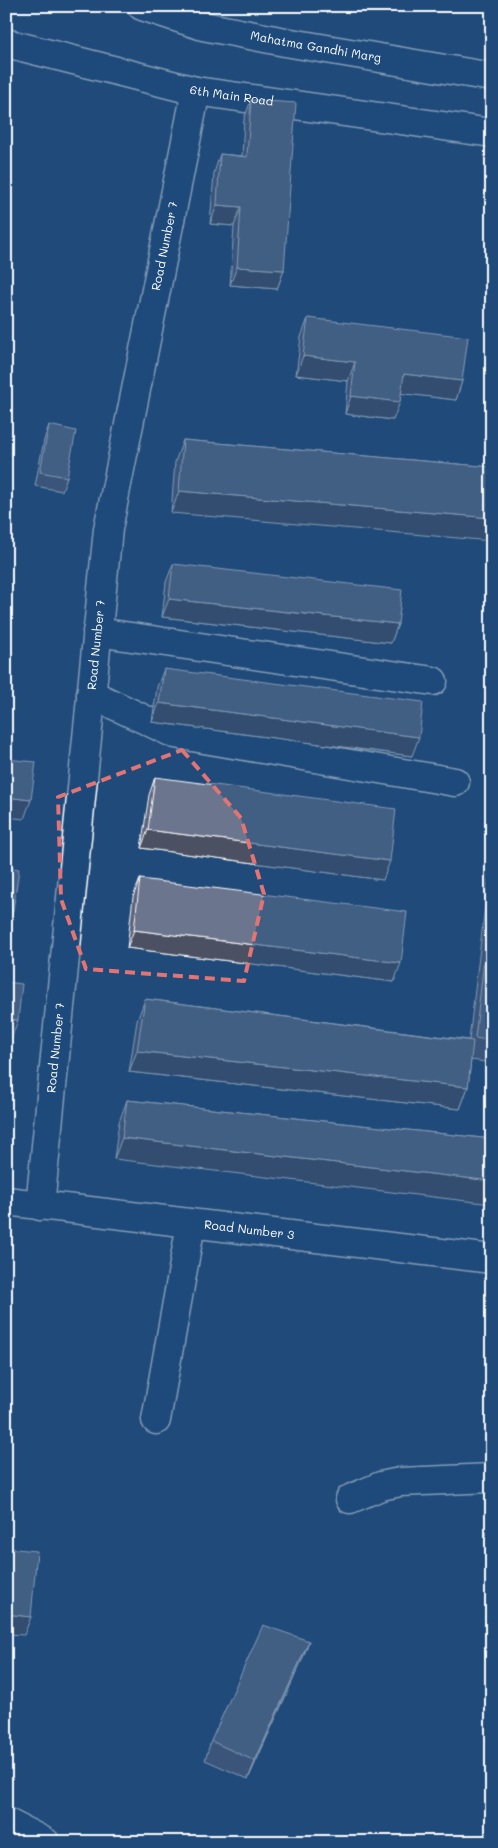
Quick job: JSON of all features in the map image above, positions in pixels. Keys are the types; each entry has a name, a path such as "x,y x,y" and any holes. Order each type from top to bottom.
{"street":[{"name":"Mahatma Gandhi Marg","path":"142,6 203,26 285,42 492,77"},
{"name":"6th Main Road","path":"6,43 196,91 492,133"},
{"name":"Road Number 7","path":"40,1206 108,529 196,91"},
{"path":"97,632 433,681"},
{"path":"91,694 175,734 455,782"},
{"name":"Road Number 3","path":"6,1201 492,1260"},
{"path":"156,1420 191,1224"},
{"path":"350,1499 380,1486 400,1482 492,1478"},
{"path":"6,1822 45,1842"}],"highlighted area":[{"path":"182,750 241,818 264,894 244,981 86,969 61,899 58,797"}],"building":[{"path":"251,100 296,103 284,270 237,267 241,207 217,205 220,154 247,157"},
{"path":"308,318 468,337 462,381 404,374 400,402 351,396 355,362 303,356"},
{"path":"49,425 76,431 67,477 40,472"},
{"path":"183,440 492,467 492,518 179,491"},
{"path":"173,564 402,590 398,624 169,599"},
{"path":"164,669 423,702 419,737 159,703"},
{"path":"6,759 36,762 31,800 6,797"},
{"path":"155,777 396,809 390,861 148,830"},
{"path":"6,867 19,869 13,911 6,910"},
{"path":"140,879 407,912 401,963 134,930"},
{"path":"492,892 492,1041 475,1038"},
{"path":"6,982 22,984 18,1020 6,1019"},
{"path":"145,999 473,1041 468,1087 137,1051"},
{"path":"127,1100 492,1139 492,1181 122,1138"},
{"path":"6,1548 37,1551 31,1617 6,1614"},
{"path":"263,1625 309,1641 255,1761 211,1741"}]}
